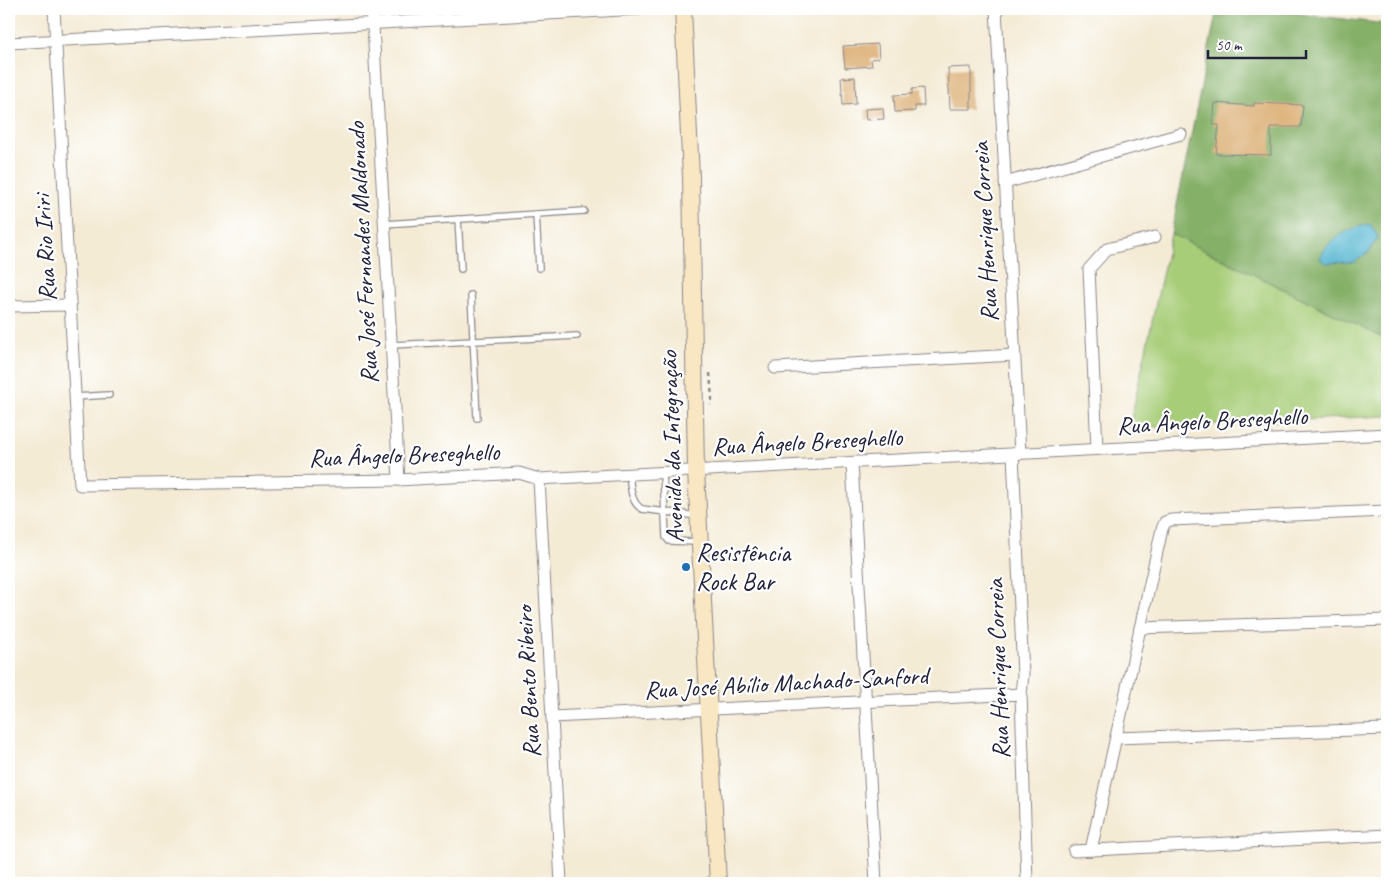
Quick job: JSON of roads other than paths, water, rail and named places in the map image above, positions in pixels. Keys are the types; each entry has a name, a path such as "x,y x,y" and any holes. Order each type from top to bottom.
{"main road":[{"name":"Avenida da Integração","path":"684,9 692,177 696,471 718,883"}],"street":[{"name":"Rua Rio Iriri","path":"54,9 80,485"},
{"name":"Rua José Fernandes Maldonado","path":"372,9 399,480"},
{"path":"9,43 640,9"},
{"name":"Rua Henrique Correia","path":"996,9 1015,355 1023,675 1021,694 1027,883"},
{"path":"1005,183 1181,134"},
{"path":"1097,449 1089,269 1106,249 1155,236"},
{"path":"9,306 70,305"},
{"path":"775,368 1015,355"},
{"name":"Rua Ângelo Breseghello","path":"80,485 399,480 519,473 540,479 1387,434"},
{"path":"852,463 876,883"},
{"name":"Rua Bento Ribeiro","path":"540,479 561,883"},
{"path":"1091,850 1162,529 1166,522 1171,520 1387,512"},
{"path":"1140,628 1387,620"},
{"name":"Rua José Abílio Machado-Sanford","path":"552,717 1021,694"},
{"path":"1116,738 1387,729"},
{"path":"1074,851 1387,835"}],"lane":[{"path":"384,224 584,211"},
{"path":"536,214 539,268"},
{"path":"458,219 461,269"},
{"path":"471,295 477,418"},
{"path":"391,345 577,336"},
{"path":"75,397 109,396"},
{"path":"663,472 667,539 700,542"},
{"path":"629,474 632,499 637,507 699,516"}],"water":[{"path":"1370,224 1378,236 1370,251 1355,262 1326,263 1320,259 1333,240 1355,228"}],"place":[{"name":"Resistência Rock Bar","path":"686,567"}]}
